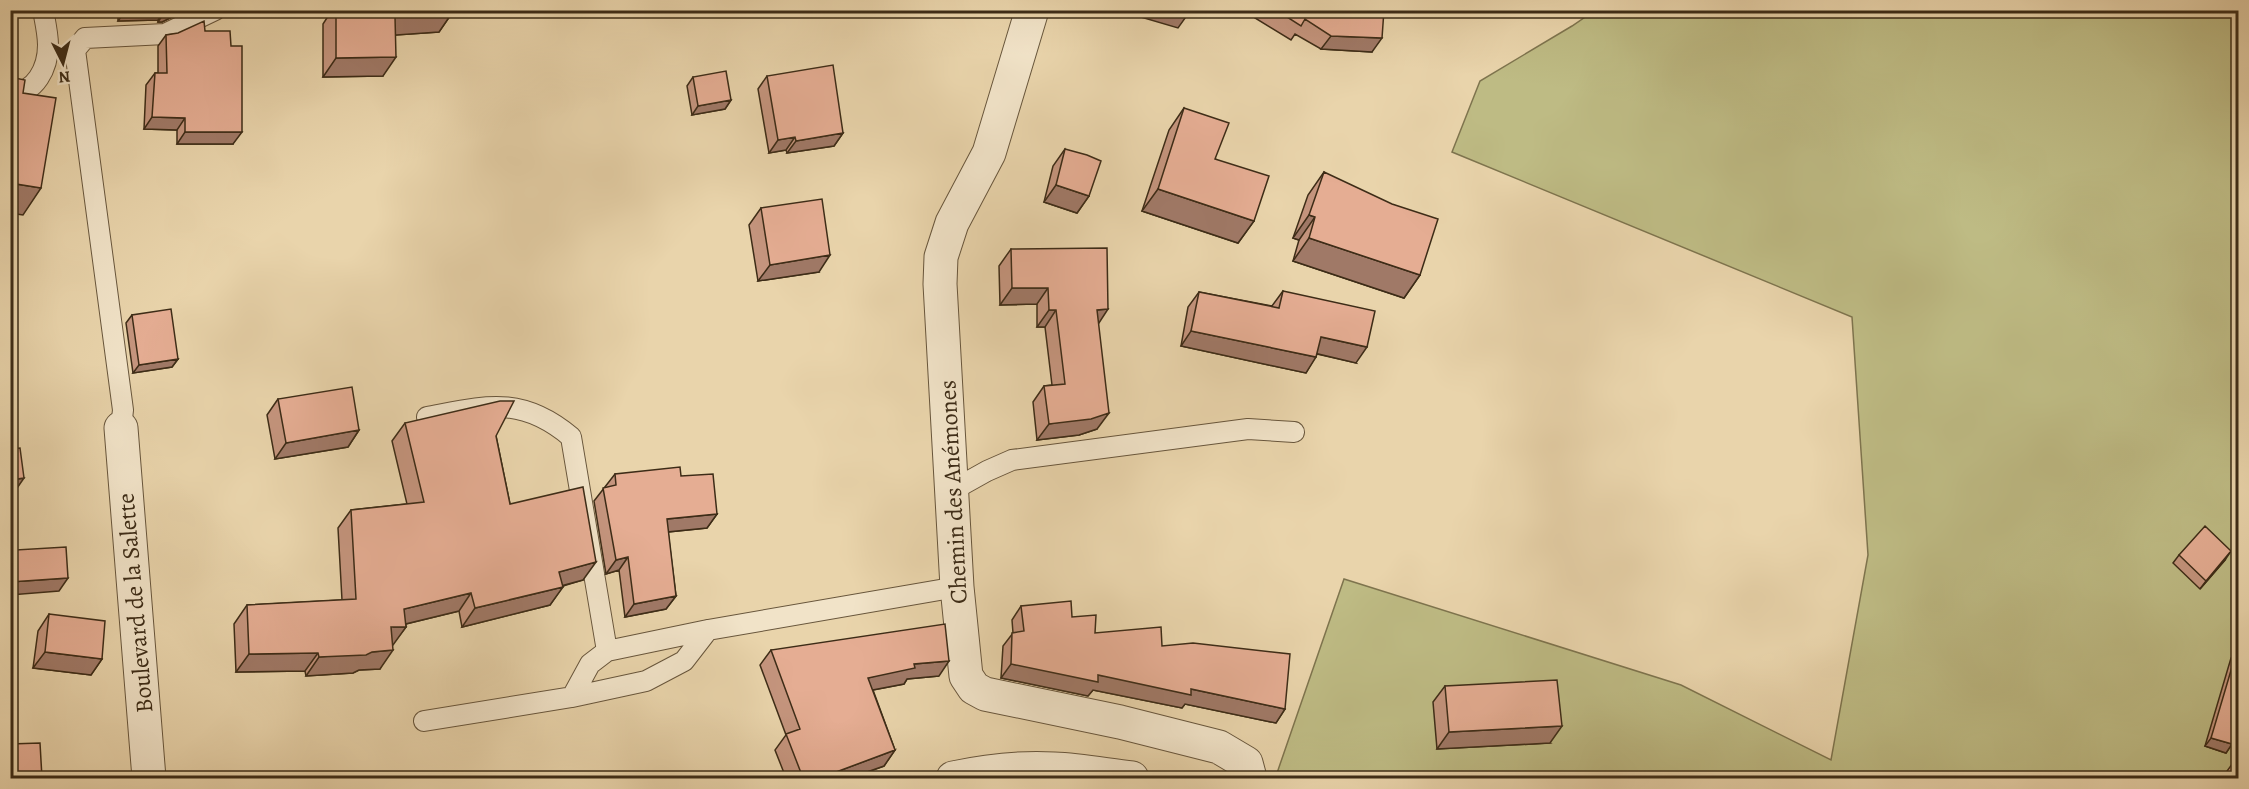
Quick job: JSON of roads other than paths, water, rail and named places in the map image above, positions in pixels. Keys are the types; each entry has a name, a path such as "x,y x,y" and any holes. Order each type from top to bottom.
{"street":[{"name":"Chemin des Anémones","path":"1032,10 989,153 952,223 941,257 940,284 957,587 966,676 974,688 985,694 1120,722 1219,747 1246,763 1250,778"},
{"name":"Boulevard de la Salette","path":"121,428 149,778"},
{"path":"953,778 983,772 1054,769 1132,778"}],"lane":[{"path":"10,93 35,84 44,69 48,45 43,10"},
{"path":"121,428 123,410 75,50 85,38 165,34 215,10"},
{"path":"427,417 487,406 529,411 553,422 571,438 607,651"},
{"path":"953,490 1012,460 1248,429 1294,432"},
{"path":"572,698 590,664 607,651 708,630 957,587"},
{"path":"424,721 572,698 646,681 684,662 708,630"}]}
